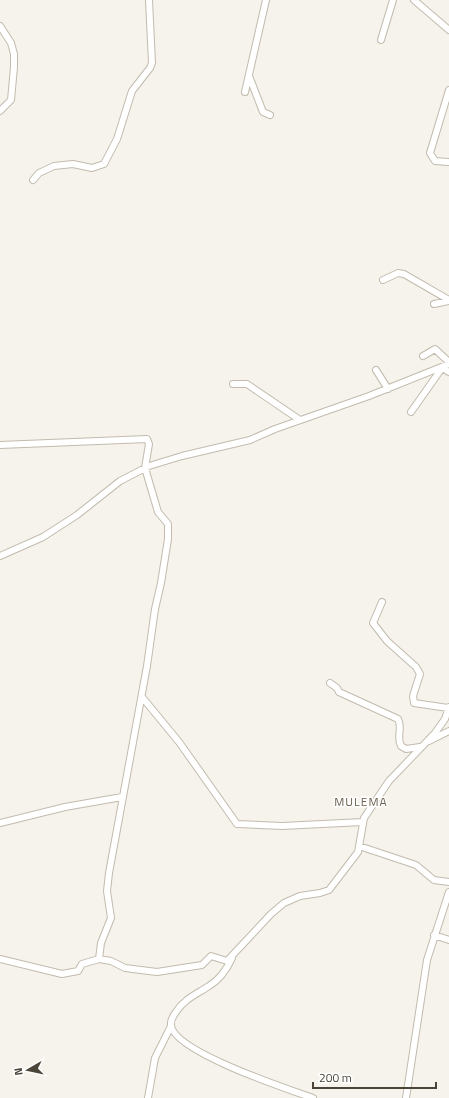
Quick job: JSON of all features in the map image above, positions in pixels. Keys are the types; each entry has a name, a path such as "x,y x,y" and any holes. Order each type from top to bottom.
{"street":[{"path":"33,180 39,173 54,166 73,164 92,168 102,165 106,160 117,139 132,91 150,68 152,63 149,0"},
{"path":"245,92 266,0"},
{"path":"381,40 393,0"},
{"path":"414,0 449,30"},
{"path":"0,26 11,43 14,61 11,100 0,111"},
{"path":"249,76 263,112 270,115"},
{"path":"448,162 437,162 430,153 449,90"},
{"path":"382,280 398,273 404,274 449,301"},
{"path":"434,304 449,301"},
{"path":"0,556 43,537 77,515 120,481 145,468 182,456 250,440 300,420 388,389 442,368 449,363 435,349 423,356"},
{"path":"442,368 449,372"},
{"path":"411,412 442,368"},
{"path":"376,370 388,389"},
{"path":"233,384 247,384 300,420"},
{"path":"0,445 147,439 149,444 145,468 158,512 166,521 168,530 161,583 155,609 142,697 122,797 107,891 110,918 103,933 100,959"},
{"path":"0,959 62,974 78,972 82,964 100,959 111,961 125,968 157,972 202,965 211,956 227,961 270,914 284,903 300,896 329,890 355,856 359,846 363,822 389,781 445,719 449,707 414,703 413,696 420,674 416,667 386,641 373,624 382,602"},
{"path":"330,684 337,688 339,692 398,719 400,724 399,741 401,746 406,749 420,747"},
{"path":"142,697 179,742 237,824 282,826 363,822"},
{"path":"425,742 449,732"},
{"path":"0,823 65,807 122,797"},
{"path":"359,846 416,865 434,880 449,882"},
{"path":"406,1098 423,985 434,935 449,892"},
{"path":"434,935 449,940"},
{"path":"148,1098 155,1058 171,1026 171,1020 177,1010 190,996 210,986 218,979 235,952"},
{"path":"171,1026 177,1036 218,1061 241,1072 313,1098"}],"district":[{"name":"MULEMA","path":"361,801"}]}
